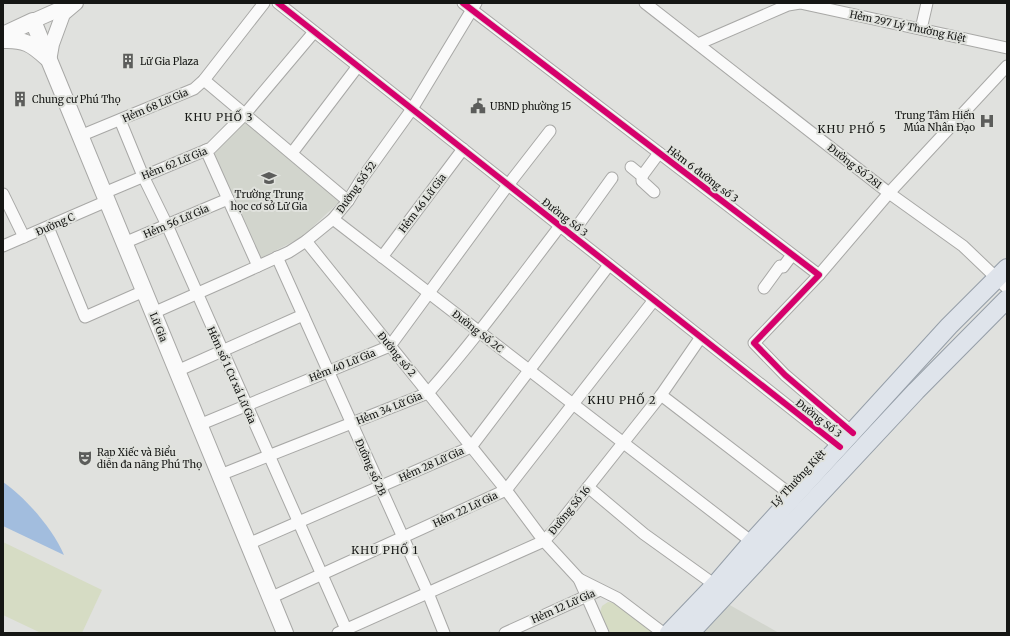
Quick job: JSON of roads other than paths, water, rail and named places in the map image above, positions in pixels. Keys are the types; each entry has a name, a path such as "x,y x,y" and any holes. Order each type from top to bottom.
{"main road":[{"path":"3,35 33,21"},
{"name":"Lữ Gia","path":"33,21 285,633"},
{"path":"3,40 15,40 28,43 36,48 49,61"},
{"name":"Lý Thường Kiệt","path":"669,633 715,585 752,542 950,326 1003,278"},
{"path":"690,633 916,390 1007,299"}],"street":[{"path":"33,21 75,3"},
{"path":"49,61 52,44 63,14 75,3"},
{"name":"Hẻm 68 Lữ Gia","path":"80,136 194,88 204,80 264,3"},
{"name":"Đường Số 3","path":"278,3 840,447"},
{"name":"Đường Số 281","path":"644,3 890,193 963,246 1003,278"},
{"name":"Hẻm 297 Lý Thường Kiệt","path":"698,44 788,5 800,3 1007,48"},
{"path":"921,29 926,3"},
{"name":"Đường Số 52","path":"153,313 277,257 306,241 333,219 348,201 361,180 412,109 470,5"},
{"name":"Hẻm 6 đường số 3","path":"470,5 659,153 819,275"},
{"name":"Hẻm 62 Lữ Gia","path":"105,197 143,176 211,148 245,114 314,32"},
{"path":"292,153 358,66"},
{"path":"853,433 785,376 754,343 819,275 890,193 1007,66"},
{"path":"204,80 348,201"},
{"name":"Hẻm số 1 Cư xá Lữ Gia","path":"120,120 143,176 167,225 268,456 323,574 342,631"},
{"path":"390,346 508,185 550,131"},
{"name":"Hẻm 46 Lữ Gia","path":"382,257 463,149"},
{"path":"206,150 258,266"},
{"path":"642,176 659,153"},
{"path":"631,167 642,176 642,181 654,192"},
{"path":"572,235 612,178"},
{"path":"3,194 24,237"},
{"name":"Đường C","path":"3,246 48,227 105,197"},
{"name":"Hẻm 56 Lữ Gia","path":"124,243 228,199"},
{"name":"Đường Số 2C","path":"333,219 752,542"},
{"name":"Hẻm 34 Lữ Gia","path":"220,476 428,393 479,332 560,226"},
{"path":"48,227 85,317 144,291"},
{"name":"Đường số 2","path":"306,241 506,490 544,541 579,579"},
{"path":"764,288 780,266 783,267 792,255"},
{"name":"Đường số 2B","path":"277,257 428,593 444,633"},
{"name":"Hẻm 28 Lữ Gia","path":"248,544 471,447 609,265"},
{"name":"Hẻm 22 Lữ Gia","path":"270,598 506,490 654,300"},
{"path":"177,372 303,315"},
{"name":"Đường Số 16","path":"342,631 544,541 661,395 701,337"},
{"name":"Hẻm 40 Lữ Gia","path":"199,425 390,346"},
{"path":"661,395 794,497"},
{"path":"588,487 644,534 715,585"},
{"path":"579,579 617,598 663,633"},
{"path":"579,579 603,633"},
{"name":"Hẻm 12 Lữ Gia","path":"505,633 516,630 600,590"}],"water":[{"path":"3,482 30,505 53,535 64,555 3,526"}],"place":[{"name":"Lữ Gia Plaza","path":"128,61"},
{"name":"Chung cư Phú Thọ","path":"20,99"},
{"name":"UBND phường 15","path":"478,106"},
{"name":"Trung Tâm Hiến Múa Nhân Đạo","path":"987,121"},
{"name":"Trường Trung học cơ sở Lữ Gia","path":"269,178"},
{"name":"Rạp Xiếc và Biểu diễn đa năng Phú Thọ","path":"85,458"}],"district":[{"name":"KHU PHỐ 3","path":"219,117"},
{"name":"KHU PHỐ 5","path":"852,129"},
{"name":"KHU PHỐ 2","path":"622,400"},
{"name":"KHU PHỐ 1","path":"385,550"}]}
